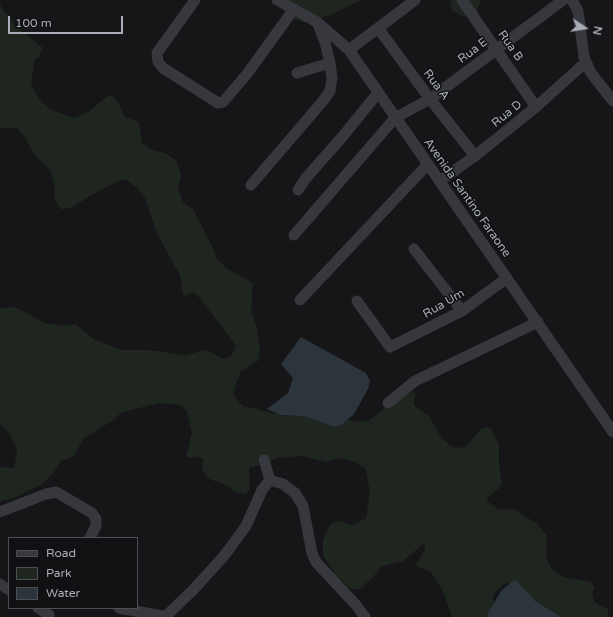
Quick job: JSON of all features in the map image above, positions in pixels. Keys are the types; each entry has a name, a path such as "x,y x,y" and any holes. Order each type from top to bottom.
{"street":[{"path":"195,0 157,53 158,62 164,68 218,103 223,102 247,74 294,10"},
{"name":"Avenida Santino Faraone","path":"277,0 317,22 349,50 377,94 440,181 613,432"},
{"path":"349,50 415,0"},
{"name":"Rua B","path":"462,0 536,107"},
{"name":"Rua E","path":"395,118 430,99 563,0"},
{"path":"572,0 578,11 586,62 591,73 613,101"},
{"path":"251,185 323,102 330,91 332,78 330,63 325,42 317,22"},
{"name":"Rua A","path":"378,28 430,99 475,156"},
{"name":"Rua D","path":"440,181 475,156 536,107 586,62"},
{"path":"296,73 330,63"},
{"path":"298,190 306,178 377,94"},
{"path":"294,235 395,118"},
{"path":"300,300 428,164"},
{"path":"414,249 462,310"},
{"name":"Rua Um","path":"357,301 390,348 462,310 507,278"},
{"path":"388,403 415,381 538,322"},
{"path":"264,460 270,480"},
{"path":"126,609 167,616 194,590 224,556 246,526 262,490 270,480"},
{"path":"270,480 283,484 294,493 303,506 312,553 316,562 356,605 365,617"},
{"path":"0,512 46,494 56,492 92,513 96,519 96,526 90,537"},
{"path":"40,609 50,613"}],"green space":[{"path":"273,0 361,0 328,16 306,23 296,20 283,6"},
{"path":"450,0 480,0 477,13 464,17 452,10"},
{"path":"0,5 16,27 42,47 39,58 35,58 31,85 41,101 51,110 75,118 88,112 108,96 113,96 117,100 125,117 139,122 142,143 152,150 165,153 176,160 181,176 178,189 183,202 193,209 217,259 226,268 253,283 251,311 257,327 260,353 258,357 259,360 241,371 237,381 233,395 243,406 285,416 299,415 336,417 358,422 370,420 399,397 413,391 415,393 414,405 429,416 441,437 452,447 459,448 466,446 482,428 486,427 491,429 499,444 499,467 502,483 499,488 488,497 487,501 499,510 514,509 537,524 547,536 546,556 552,570 563,577 591,582 595,587 592,593 594,602 608,609 608,617 537,617 514,583 511,582 504,584 495,592 493,597 494,617 452,617 444,593 430,571 415,566 425,550 425,545 423,544 403,561 382,566 360,589 351,589 336,575 323,555 323,540 330,524 339,521 353,525 366,518 370,493 366,469 353,461 340,458 327,462 300,456 277,458 249,468 250,489 245,494 236,492 224,484 209,479 202,469 203,459 197,456 188,458 186,456 192,433 187,411 180,405 158,403 121,413 112,421 83,439 74,456 61,461 44,483 14,498 0,501 0,467 13,468 15,465 17,448 8,432 0,424 0,308 11,307 19,309 45,323 61,326 75,324 95,340 123,350 149,350 185,355 206,350 224,359 230,357 236,347 233,341 197,295 193,292 186,296 183,294 180,276 156,231 145,198 137,188 128,181 120,180 72,207 61,209 55,199 54,183 50,170 37,158 22,133 17,128 0,128"}],"water":[{"path":"301,337 366,373 370,381 368,389 354,414 343,424 335,427 304,416 280,415 267,409 288,393 293,378 281,364"},
{"path":"515,579 535,601 561,617 487,617 501,591"}]}
